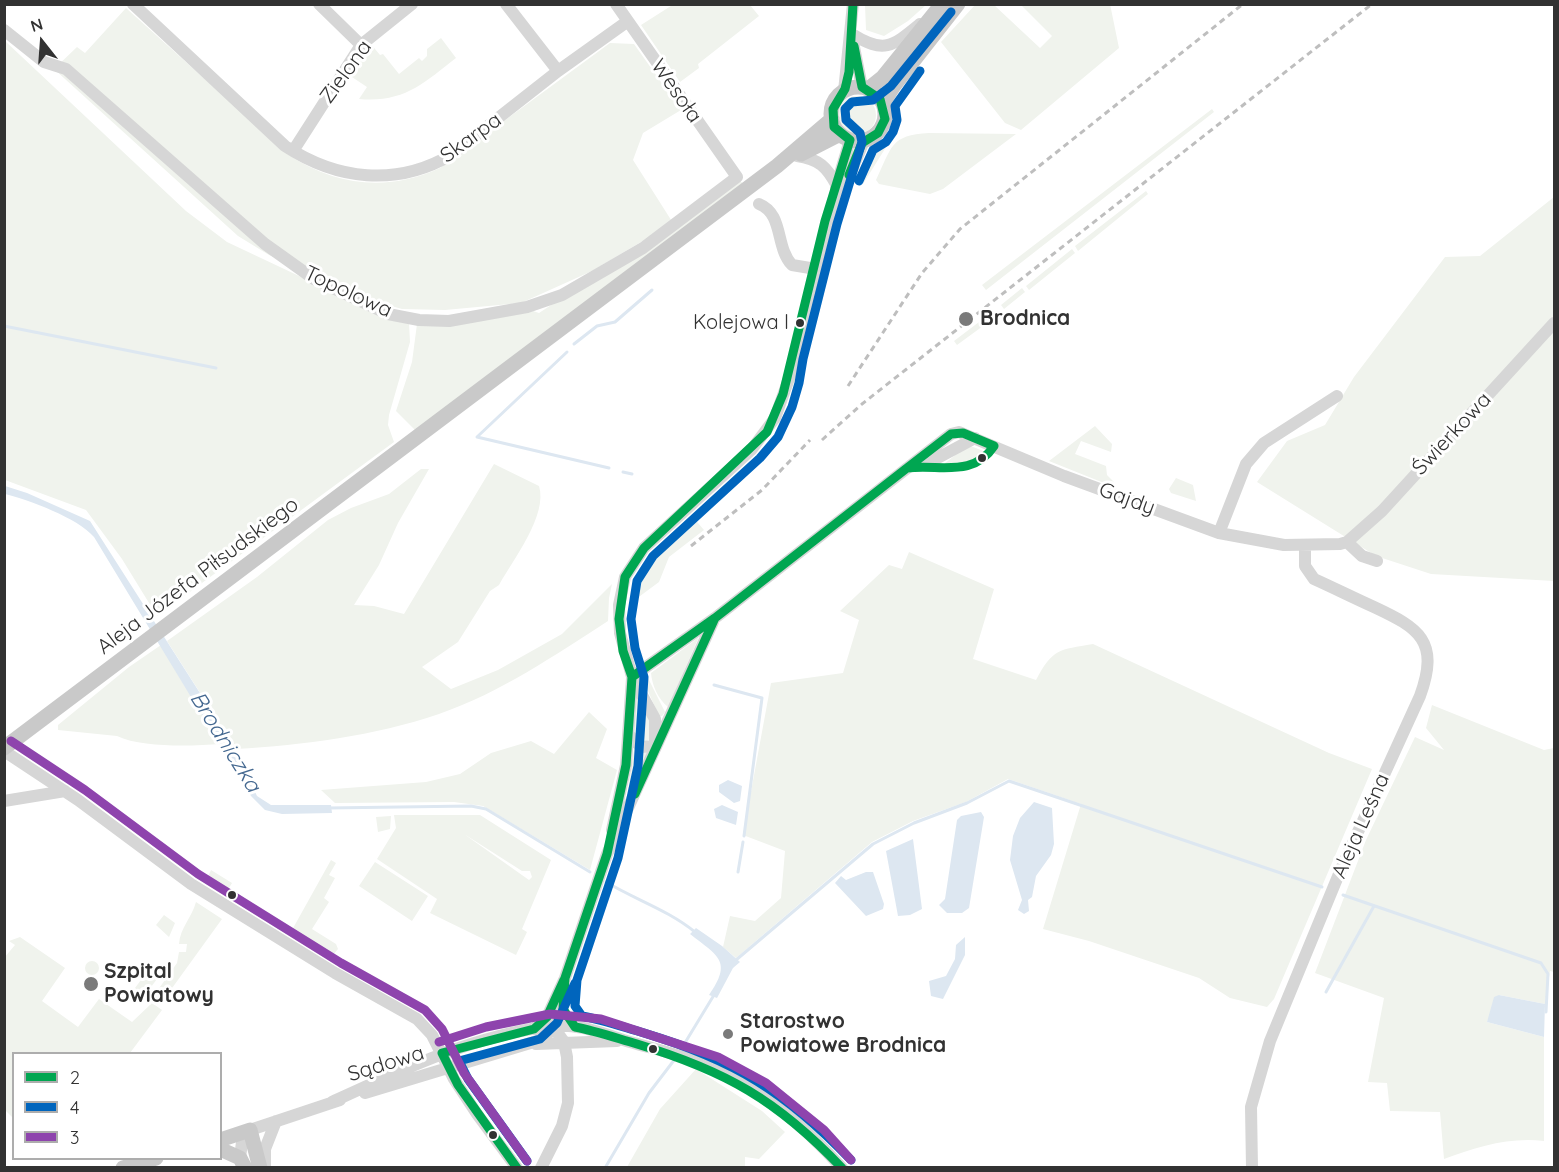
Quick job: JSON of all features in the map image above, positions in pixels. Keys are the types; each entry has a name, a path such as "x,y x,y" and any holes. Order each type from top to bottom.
{"main road":[{"path":"883,103 892,87 958,4"},
{"path":"777,166 832,119 834,103 844,91 865,88 883,77 938,8"},
{"path":"777,166 797,156 851,138 878,133 882,127 885,111 883,103 865,88"},
{"path":"832,119 851,138"},
{"name":"Aleja Józefa Piłsudskiego","path":"4,749 777,166"},
{"path":"250,1130 262,1167"},
{"name":"Sądowa","path":"222,1139 250,1130"},
{"path":"222,1150 242,1163"},
{"path":"123,1167 149,1160"}],"street":[{"name":"Skarpa","path":"133,4 293,151 307,160 351,175 377,177 413,172 431,166 451,155 558,71 628,21"},
{"path":"319,4 361,45"},
{"path":"331,4 361,45"},
{"name":"Zielona","path":"293,151 361,45 412,4"},
{"path":"506,4 558,71"},
{"name":"Wesoła","path":"616,4 737,177"},
{"path":"844,91 852,34 852,4"},
{"path":"852,34 875,47 890,45 938,8"},
{"name":"Topolowa","path":"4,30 44,62 66,69 265,244 314,279 388,314 449,321 545,303 643,248 737,177"},
{"path":"852,34 865,88"},
{"path":"818,270 825,221 851,138"},
{"path":"656,746 655,718 632,676 619,628 619,605 625,577 644,548 752,449 767,432 781,403 788,380 837,205 851,138"},
{"path":"797,156 811,158 825,166 837,186"},
{"path":"759,204 772,214 787,260 792,265 818,270"},
{"name":"Świerkowa","path":"1347,542 1382,511 1554,323"},
{"path":"1219,533 1246,464 1264,443 1337,396"},
{"name":"Gajdy","path":"715,618 907,468 932,461 975,438 1065,476 1219,533 1284,546 1305,546"},
{"path":"1305,546 1347,542 1362,556 1377,561"},
{"name":"Aleja Leśna","path":"1252,1167 1251,1107 1270,1041 1341,869 1420,696 1427,669 1424,644 1414,628 1314,579 1305,566 1305,546"},
{"path":"632,676 715,618"},
{"path":"541,1167 562,1126 568,1102 569,1071 564,1042 554,1019 565,978 607,854 715,618"},
{"path":"607,854 627,765 632,676"},
{"path":"629,735 641,747 656,746"},
{"path":"4,749 191,884 335,973 408,1012 426,1027 477,1114 518,1167"},
{"path":"4,801 65,792"},
{"name":"Sądowa","path":"250,1130 332,1102 529,1045 554,1019"},
{"name":"Sądowa","path":"332,1102 442,1053 534,1029 554,1019 628,1041"},
{"path":"564,1042 574,1034 589,1029"},
{"path":"529,1045 628,1041 670,1052 713,1068 760,1094 816,1139 842,1167"},
{"path":"262,1167 265,1149 276,1121"},
{"path":"242,1163 242,1142 250,1130"}],"shaded area":[{"path":"674,4 750,5 759,16 698,64 699,68 680,82 641,25"},
{"path":"865,4 926,5 908,21 884,36 866,30"},
{"path":"1110,4 1119,48 1021,130 1005,123 941,42 975,5 994,5 1040,48 1052,36 1021,5"},
{"path":"126,8 289,155 325,173 363,182 382,183 401,180 421,176 440,168 610,43 634,44 681,110 643,133 633,160 673,223 592,271 521,303 445,310 402,309 360,297 269,255 238,236 54,69 77,47 85,53"},
{"path":"441,38 456,58 433,76 400,95 388,98 359,99 367,87 349,75 370,43 380,55 383,54 399,74 419,58 422,61 427,56 427,49"},
{"path":"4,40 186,211 227,242 333,292 409,323 410,342 389,415 388,425 394,442 157,616 122,559 86,510 5,480"},
{"path":"857,96 864,97 870,102 875,108 875,122 870,128 864,133 857,134 850,133 844,128 839,122 838,115 839,108 844,102 850,97"},
{"path":"1212,109 1214,112 986,290 982,285"},
{"path":"929,133 1016,134 943,189 930,194 879,184 876,180 894,145 907,137"},
{"path":"886,143 888,144 863,184 865,164"},
{"path":"740,181 744,184 415,430 396,411 412,362 417,324 533,311 539,313"},
{"path":"1146,191 1148,194 1078,251 1075,246"},
{"path":"1554,197 1554,581 1431,574 1376,556 1257,482 1287,441 1325,425 1354,377 1445,257 1480,256"},
{"path":"1072,249 1075,253 1029,290 1026,286"},
{"path":"1022,288 1025,292 1004,309 1001,305"},
{"path":"979,322 983,326 957,345 954,341"},
{"path":"1095,426 1112,444 1111,452 1081,441 1075,454 1106,466 1107,475 1114,482 1114,487 1049,461"},
{"path":"968,445 986,452 978,460 967,465 944,464"},
{"path":"494,464 539,486 539,510 528,537 499,585 490,591 458,642 422,667 451,689 498,670 562,634 612,584 608,621 505,684 439,714 364,734 287,745 236,749 167,641 257,577 328,520 351,508 389,494 421,469 429,469 398,523 379,565 354,605 374,606 404,614"},
{"path":"1176,478 1193,485 1196,501 1171,493 1169,489"},
{"path":"693,517 704,530 669,557 659,582 632,602 641,569"},
{"path":"909,552 994,589 973,659 1036,680 1047,662 1058,652 1093,644 1329,753 1372,769 1274,999 1267,1007 1230,998 1199,978 1089,941 1043,929 1081,804 1008,779 966,802 913,821 872,842 736,958 723,947 730,916 755,921 781,898 785,851 743,835 771,683 843,673 859,620 840,611 889,565 902,569"},
{"path":"698,638 668,707 656,691 651,673"},
{"path":"161,645 220,744 182,746 140,743 117,736 58,730 58,725 129,667"},
{"path":"647,676 665,712 662,716 659,716 644,682"},
{"path":"636,695 646,709 649,721 650,739 645,742 634,734"},
{"path":"1432,705 1544,750 1554,748 1554,972 1550,971 1545,1004 1499,995 1487,1022 1544,1037 1544,1141 1505,1142 1444,1159 1440,1112 1390,1111 1387,1083 1368,1082 1384,998 1315,973 1366,840 1415,737 1444,750 1426,728"},
{"path":"589,712 607,729 596,758 617,770 590,870 483,806 454,802 335,803 321,790 426,782 460,774 491,753 531,741 554,754"},
{"path":"634,749 647,753 630,791 628,789"},
{"path":"394,815 480,815 551,860 522,929 527,932 516,955 430,913 437,899 377,859 396,828","holes":["464,834 522,871 530,871 532,877 529,880"]},
{"path":"391,816 390,829 378,832 376,817"},
{"path":"331,860 336,863 329,875 335,878 324,898 329,902 312,929 336,944 338,949 333,955 292,930"},
{"path":"375,862 428,896 412,921 359,886"},
{"path":"211,870 232,883 226,893 206,881"},
{"path":"196,902 222,919 162,1002 156,998 155,994 177,963 179,952 186,952 187,944 179,944 180,938"},
{"path":"164,915 175,923 169,937 156,925"},
{"path":"20,937 65,968 42,1001 78,1027 99,999 132,1022 152,1003 162,1010 131,1052 12,1052 12,1117 5,1110 4,958 15,945 9,941"},
{"path":"92,961 97,963 99,968 97,973 92,975 87,973 85,968 87,963"},
{"path":"152,965 163,971 145,995 135,988"},
{"path":"696,1069 762,1111 785,1132 759,1159 745,1157 745,1167 627,1167 660,1109"}],"water":[{"path":"5,486 27,493 90,521 230,740 257,796 271,805 331,805 332,813 282,814 265,810 251,796 94,537 77,523 65,517 39,505 5,494"},
{"path":"728,780 742,786 740,801 734,803 719,792 719,785"},
{"path":"1034,802 1052,808 1054,844 1051,855 1036,876 1032,897 1028,900 1029,911 1024,914 1018,910 1022,900 1010,860 1013,836 1020,818"},
{"path":"722,805 738,812 736,825 716,818 714,809"},
{"path":"981,812 984,817 969,908 962,913 947,913 939,905 945,899 957,820 961,816"},
{"path":"913,839 922,909 910,915 898,916 886,851"},
{"path":"866,872 873,872 884,904 883,909 866,916 835,883 841,876 846,880"},
{"path":"696,928 740,962 733,968 717,998 709,995 720,974 719,960 690,934"},
{"path":"965,937 965,955 943,999 931,996 929,981 946,976 955,959 956,945"},
{"path":"1499,995 1545,1004 1544,1037 1487,1022 1494,997"}],"waterway":[{"path":"574,344 597,326 615,322 652,290"},
{"path":"4,326 216,368"},
{"path":"477,437 567,352"},
{"path":"477,437 609,468"},
{"path":"623,472 632,474"},
{"path":"714,685 762,698 744,836"},
{"path":"736,960 873,844 914,823 967,803 1009,781 1322,887"},
{"name":"Brodniczka","path":"328,808 471,806 486,809 590,872"},
{"path":"738,872 743,842"},
{"name":"Brodniczka","path":"606,882 674,917 695,932"},
{"path":"1343,895 1541,963 1548,974 1546,1012"},
{"path":"1326,992 1374,906"},
{"name":"Brodniczka","path":"680,1051 714,995"},
{"name":"Brodniczka","path":"605,1168 649,1093 675,1059"}],"railway":[{"path":"848,386 922,273 960,229 1243,4"},
{"path":"822,440 862,404 1372,4"},
{"path":"691,546 762,490 810,440"}],"transit line":[{"name":"2","path":"842,1168 818,1144 772,1106 724,1077 669,1054 575,1027 563,1009 565,978 607,854 626,765 632,677 623,651 619,619 625,577 644,548 767,432 783,394 825,221 850,140 834,127 833,109 845,89 849,72 853,4"},
{"name":"4","path":"851,1160 804,1115 781,1097 732,1067 676,1043 582,1016 575,1006 577,980 618,858 638,766 644,677 635,648 631,619 637,581 653,556 760,458 778,437 792,407 799,383 837,224 862,142 860,133 846,120 845,109 852,102 873,100 891,86 951,12"},
{"name":"2","path":"849,175 862,143 878,133 885,119 880,99 862,87 854,46"},
{"name":"4","path":"859,181 873,150 886,142 893,132 897,120 895,106 920,71"},
{"name":"2","path":"963,433 994,446 986,456 966,466 907,468 951,434 963,433"},
{"name":"2","path":"715,618 907,468"},
{"name":"2","path":"715,618 907,468"},
{"name":"2","path":"632,677 715,618"},
{"name":"2","path":"635,794 715,618"},
{"name":"3","path":"11,741 85,790 198,874 341,963 425,1010 442,1029 464,1073 527,1161"},
{"name":"2","path":"442,1053 534,1029 547,1017 564,980"},
{"name":"4","path":"527,1161 468,1079 459,1061 540,1039 557,1023 575,983"},
{"name":"3","path":"439,1042 486,1027 550,1014 601,1019 718,1057 766,1083 824,1130 851,1160"},
{"name":"2","path":"442,1053 458,1085 517,1168"}],"place":[{"name":"Brodnica","path":"966,319"},
{"name":"Kolejowa I","path":"800,323"},
{"name":"Szpital Powiatowy","path":"91,984"},
{"name":"Starostwo Powiatowe Brodnica","path":"728,1034"}]}
